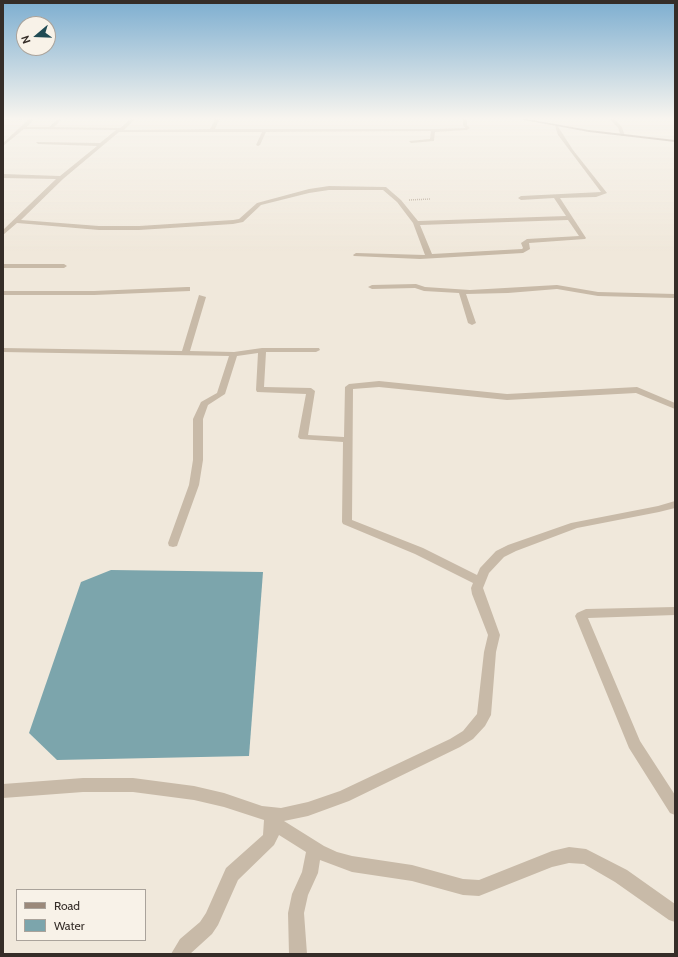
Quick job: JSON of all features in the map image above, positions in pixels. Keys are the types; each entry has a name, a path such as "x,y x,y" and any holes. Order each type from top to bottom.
{"street":[{"path":"3,233 61,178 81,163"},
{"path":"521,198 601,195 604,193 581,163"},
{"path":"4,177 61,178"},
{"path":"16,221 99,228 139,228 238,221 262,203 309,191 329,188 384,188 399,201 416,223 430,256"},
{"path":"356,255 430,256 523,251 527,249 524,242 527,241 583,238 569,219 556,197"},
{"path":"416,223 569,219"},
{"path":"3,266 64,266"},
{"path":"372,287 416,286 424,289 508,292 557,287 598,294 675,296"},
{"path":"3,293 94,293 187,289"},
{"path":"462,291 472,323"},
{"path":"186,352 202,297"},
{"path":"3,350 234,354 262,350 316,350"},
{"path":"262,350 260,390 311,391 303,437 349,440"},
{"path":"173,543 194,485 198,460 198,419 204,404 222,394 234,354"},
{"path":"479,581 419,551 347,522 350,387 379,384 507,397 637,390 675,406"},
{"path":"271,818 302,810 344,796 455,743 475,728 484,714 490,652 494,641 491,627 478,594 479,581 484,571 500,554 519,545 575,525 659,509 675,504"},
{"path":"675,611 586,613 581,616 634,744 675,808"},
{"path":"3,791 83,785 133,785 194,793 224,800 262,813 314,849 335,859 352,864 412,873 463,887 479,888 552,859 569,855 586,857 621,876 655,898 675,914"},
{"path":"180,954 186,945 206,928 212,919 226,884 232,874 269,840 272,832 271,818"},
{"path":"298,954 295,932 298,902 310,873 314,849"}],"path":[{"path":"399,201 430,199"}],"water":[{"path":"111,570 263,572 249,756 57,760 29,733 81,582"}]}
